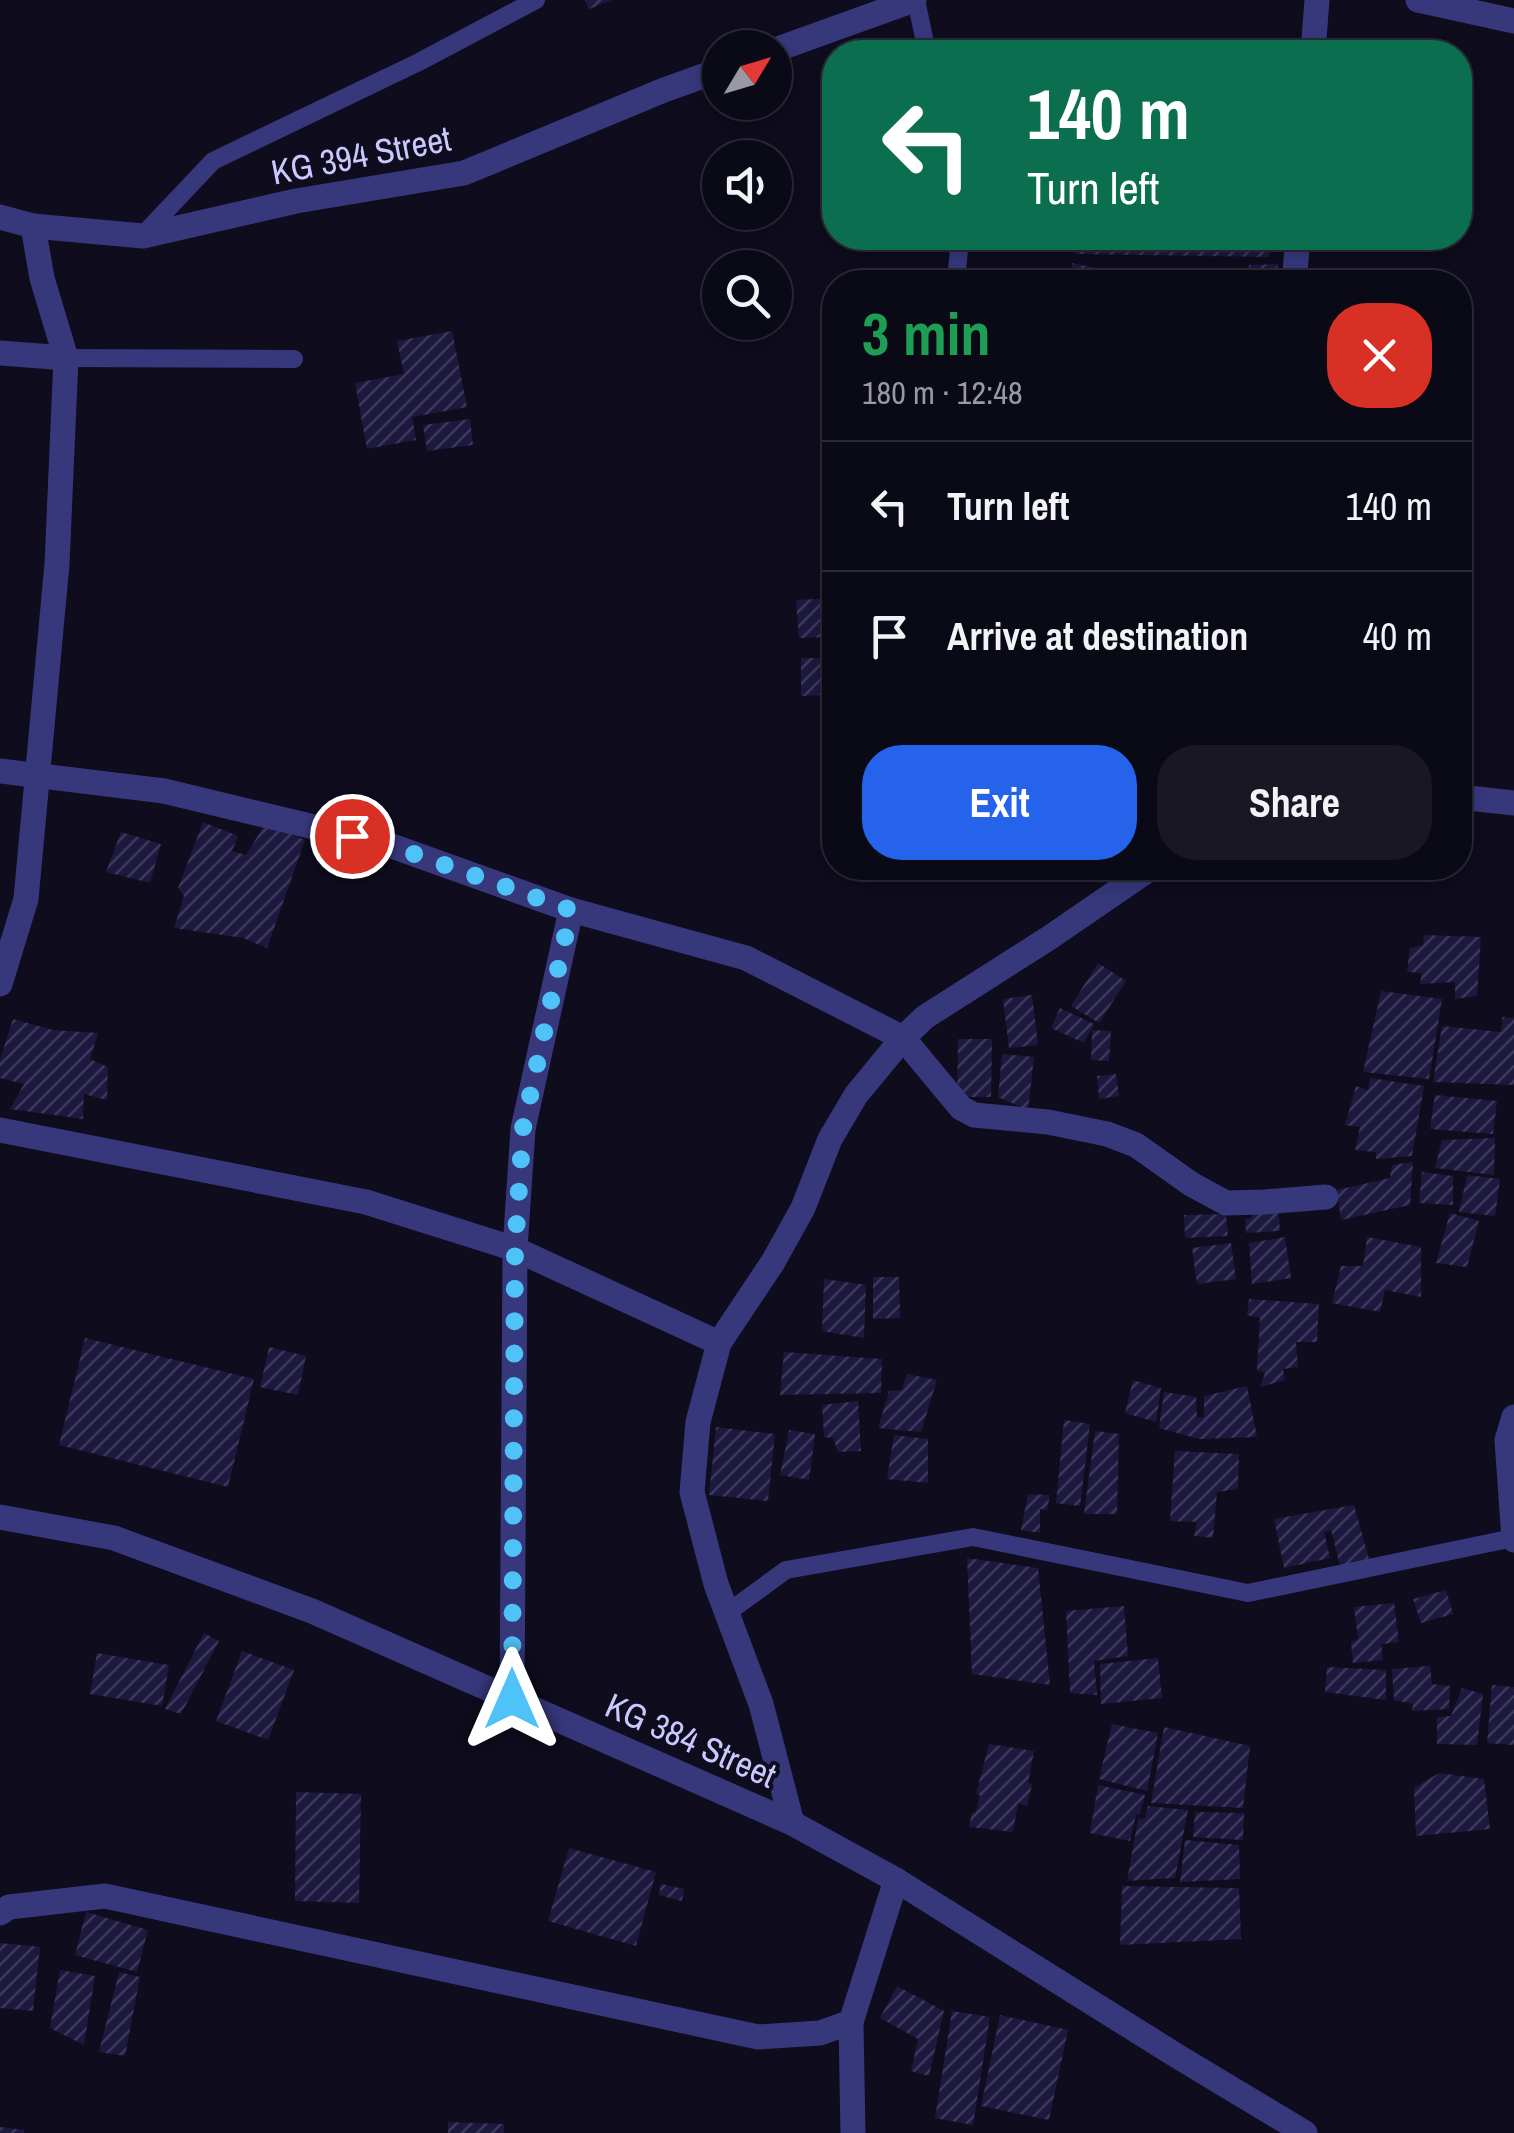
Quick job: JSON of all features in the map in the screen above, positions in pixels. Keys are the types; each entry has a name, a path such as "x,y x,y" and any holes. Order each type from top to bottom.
{"street":[{"path":"792,44 915,0"},
{"path":"1314,40 1318,0"},
{"path":"1418,0 1514,21"},
{"name":"KG 394 Street","path":"0,217 32,226 142,236 296,201 464,173 702,76"},
{"path":"0,984 26,899 57,564 66,358 42,278 32,226"},
{"path":"0,354 66,358"},
{"path":"0,771 164,791 389,845 571,910 746,958 903,1038 961,1108 974,1115 1048,1122 1107,1134 1136,1145 1226,1203 1326,1197"},
{"path":"1472,798 1514,803"},
{"path":"792,1823 761,1704 716,1584 692,1492 698,1422 719,1344 803,1208 830,1139 856,1096 903,1038 925,1018 1134,880"},
{"path":"512,1699 515,1249 523,1128 571,910"},
{"path":"0,1130 366,1202 515,1249 719,1344"},
{"path":"1514,1416 1507,1440 1514,1539"},
{"name":"KG 384 Street","path":"0,1516 114,1538 312,1611 792,1823 896,1880 1305,2133"},
{"path":"853,2133 851,2022 896,1880"},
{"path":"0,1914 9,1907 105,1896 758,2037 820,2032 851,2022"}],"lane":[{"path":"142,236 213,161 419,62 536,0"},
{"path":"915,0 923,40"},
{"path":"66,358 294,359"},
{"path":"727,1613 786,1570 973,1537 1248,1593 1514,1539"}],"building":[{"path":"585,0 612,0 589,9"},
{"path":"1075,250 1270,250 1269,257 1074,254"},
{"path":"1072,263 1105,270 1072,270"},
{"path":"1278,264 1277,270 1248,270 1249,265"},
{"path":"452,331 467,407 412,417 416,440 367,449 355,383 404,374 397,341"},
{"path":"470,419 473,445 427,451 423,425"},
{"path":"822,599 822,637 799,638 796,600"},
{"path":"801,658 822,658 822,735 821,695 801,696"},
{"path":"203,822 238,836 232,851 246,855 265,824 305,840 267,948 243,938 174,928 184,896 178,888"},
{"path":"121,832 161,844 150,883 106,872"},
{"path":"1424,935 1481,937 1477,996 1455,999 1455,982 1420,984 1422,973 1407,972 1410,948 1423,945"},
{"path":"1098,963 1126,981 1099,1023 1071,1006"},
{"path":"1381,991 1442,999 1429,1079 1363,1072"},
{"path":"1032,995 1038,1045 1009,1048 1003,999"},
{"path":"1060,1008 1094,1024 1084,1043 1051,1028"},
{"path":"1502,1017 1514,1018 1514,1085 1433,1082 1442,1026 1501,1032"},
{"path":"13,1019 53,1030 98,1033 90,1059 108,1067 107,1100 84,1094 83,1119 10,1109 24,1084 0,1078 0,1060"},
{"path":"1092,1030 1111,1031 1109,1061 1091,1060"},
{"path":"958,1039 992,1039 991,1097 957,1097"},
{"path":"1002,1054 1034,1057 1028,1110 998,1097"},
{"path":"1116,1074 1119,1096 1099,1099 1097,1076"},
{"path":"1370,1078 1424,1086 1412,1156 1376,1159 1376,1152 1355,1150 1360,1127 1345,1125 1356,1086 1368,1090"},
{"path":"1435,1095 1497,1101 1493,1134 1430,1129"},
{"path":"1495,1138 1494,1175 1435,1168 1442,1140"},
{"path":"1413,1162 1410,1205 1341,1220 1337,1190 1390,1178 1392,1165"},
{"path":"1422,1172 1453,1176 1453,1205 1419,1203"},
{"path":"1467,1175 1500,1179 1495,1216 1459,1212"},
{"path":"1278,1208 1280,1231 1246,1233 1245,1219 1252,1218 1251,1210"},
{"path":"1450,1213 1479,1221 1467,1267 1436,1263"},
{"path":"1226,1214 1228,1236 1185,1238 1184,1215"},
{"path":"1285,1237 1291,1278 1252,1284 1249,1243"},
{"path":"1367,1237 1421,1247 1421,1297 1385,1290 1380,1312 1332,1303 1341,1266 1363,1266"},
{"path":"1231,1243 1236,1279 1197,1284 1192,1248"},
{"path":"873,1277 899,1277 900,1318 873,1319"},
{"path":"824,1279 866,1285 864,1338 822,1331"},
{"path":"1249,1299 1319,1304 1317,1342 1296,1342 1298,1367 1283,1369 1285,1380 1260,1387 1265,1373 1257,1370 1260,1318 1247,1315"},
{"path":"85,1338 254,1379 228,1487 59,1445"},
{"path":"269,1347 306,1356 298,1395 260,1387"},
{"path":"784,1352 882,1359 881,1393 780,1395"},
{"path":"907,1374 937,1380 921,1432 878,1428 889,1391 902,1390"},
{"path":"1133,1380 1161,1388 1156,1422 1125,1413"},
{"path":"1247,1386 1257,1437 1199,1439 1159,1428 1164,1392 1196,1397 1197,1418 1204,1417 1204,1396"},
{"path":"858,1401 861,1451 838,1452 833,1438 824,1437 822,1405"},
{"path":"1064,1420 1090,1424 1080,1506 1056,1503"},
{"path":"716,1427 775,1434 768,1501 709,1495"},
{"path":"789,1430 815,1434 809,1480 780,1475"},
{"path":"1095,1431 1119,1434 1117,1514 1084,1514"},
{"path":"894,1435 928,1439 928,1483 887,1479"},
{"path":"1175,1451 1239,1454 1238,1489 1217,1492 1213,1538 1194,1536 1197,1522 1170,1521"},
{"path":"1028,1494 1050,1495 1047,1510 1040,1509 1040,1533 1021,1530"},
{"path":"1354,1505 1369,1559 1340,1566 1331,1530 1324,1532 1330,1558 1284,1568 1274,1519"},
{"path":"967,1558 1038,1568 1050,1685 972,1674"},
{"path":"1446,1590 1453,1614 1421,1623 1413,1599"},
{"path":"1394,1603 1399,1642 1381,1644 1383,1660 1353,1663 1351,1642 1358,1639 1354,1607"},
{"path":"1124,1606 1128,1656 1094,1661 1097,1695 1070,1693 1066,1611"},
{"path":"204,1633 219,1641 181,1714 165,1709"},
{"path":"242,1651 294,1670 268,1740 216,1721"},
{"path":"97,1653 169,1665 162,1706 90,1694"},
{"path":"1158,1658 1162,1698 1101,1704 1100,1664"},
{"path":"1430,1666 1432,1684 1450,1686 1449,1709 1412,1711 1413,1704 1394,1700 1392,1669"},
{"path":"1327,1667 1386,1670 1386,1700 1325,1692"},
{"path":"1492,1685 1514,1687 1514,1745 1487,1743"},
{"path":"1462,1688 1483,1694 1477,1745 1437,1744 1437,1717 1451,1716"},
{"path":"1112,1724 1158,1733 1147,1791 1099,1779"},
{"path":"1164,1727 1250,1746 1243,1808 1151,1803"},
{"path":"989,1744 1034,1751 1027,1806 1018,1803 1013,1832 969,1827 972,1813 976,1812 980,1795 976,1794"},
{"path":"1439,1773 1484,1779 1490,1829 1416,1836 1414,1788"},
{"path":"1098,1785 1145,1795 1130,1841 1090,1833"},
{"path":"296,1792 361,1794 359,1903 295,1901"},
{"path":"1148,1806 1188,1810 1175,1878 1127,1881 1138,1819 1145,1818"},
{"path":"1195,1812 1244,1813 1243,1840 1193,1837"},
{"path":"1185,1840 1239,1845 1240,1879 1180,1882"},
{"path":"569,1848 656,1872 636,1946 548,1921"},
{"path":"661,1884 684,1889 682,1901 659,1895"},
{"path":"1122,1886 1239,1888 1241,1939 1120,1945"},
{"path":"86,1912 148,1930 137,1972 75,1955"},
{"path":"0,1943 40,1947 33,2011 0,2008"},
{"path":"60,1970 95,1976 84,2045 50,2028"},
{"path":"119,1972 140,1977 125,2056 99,2052"},
{"path":"897,1986 944,2011 929,2076 911,2071 918,2039 880,2018"},
{"path":"952,2011 990,2017 973,2125 935,2118"},
{"path":"1000,2015 1068,2030 1049,2120 981,2106"},
{"path":"448,2122 504,2124 504,2133 448,2133"},
{"path":"0,2127 24,2130 24,2133 0,2133"}],"route":[{"path":"352,836 389,845 571,910 523,1128 515,1249 512,1699"}]}
